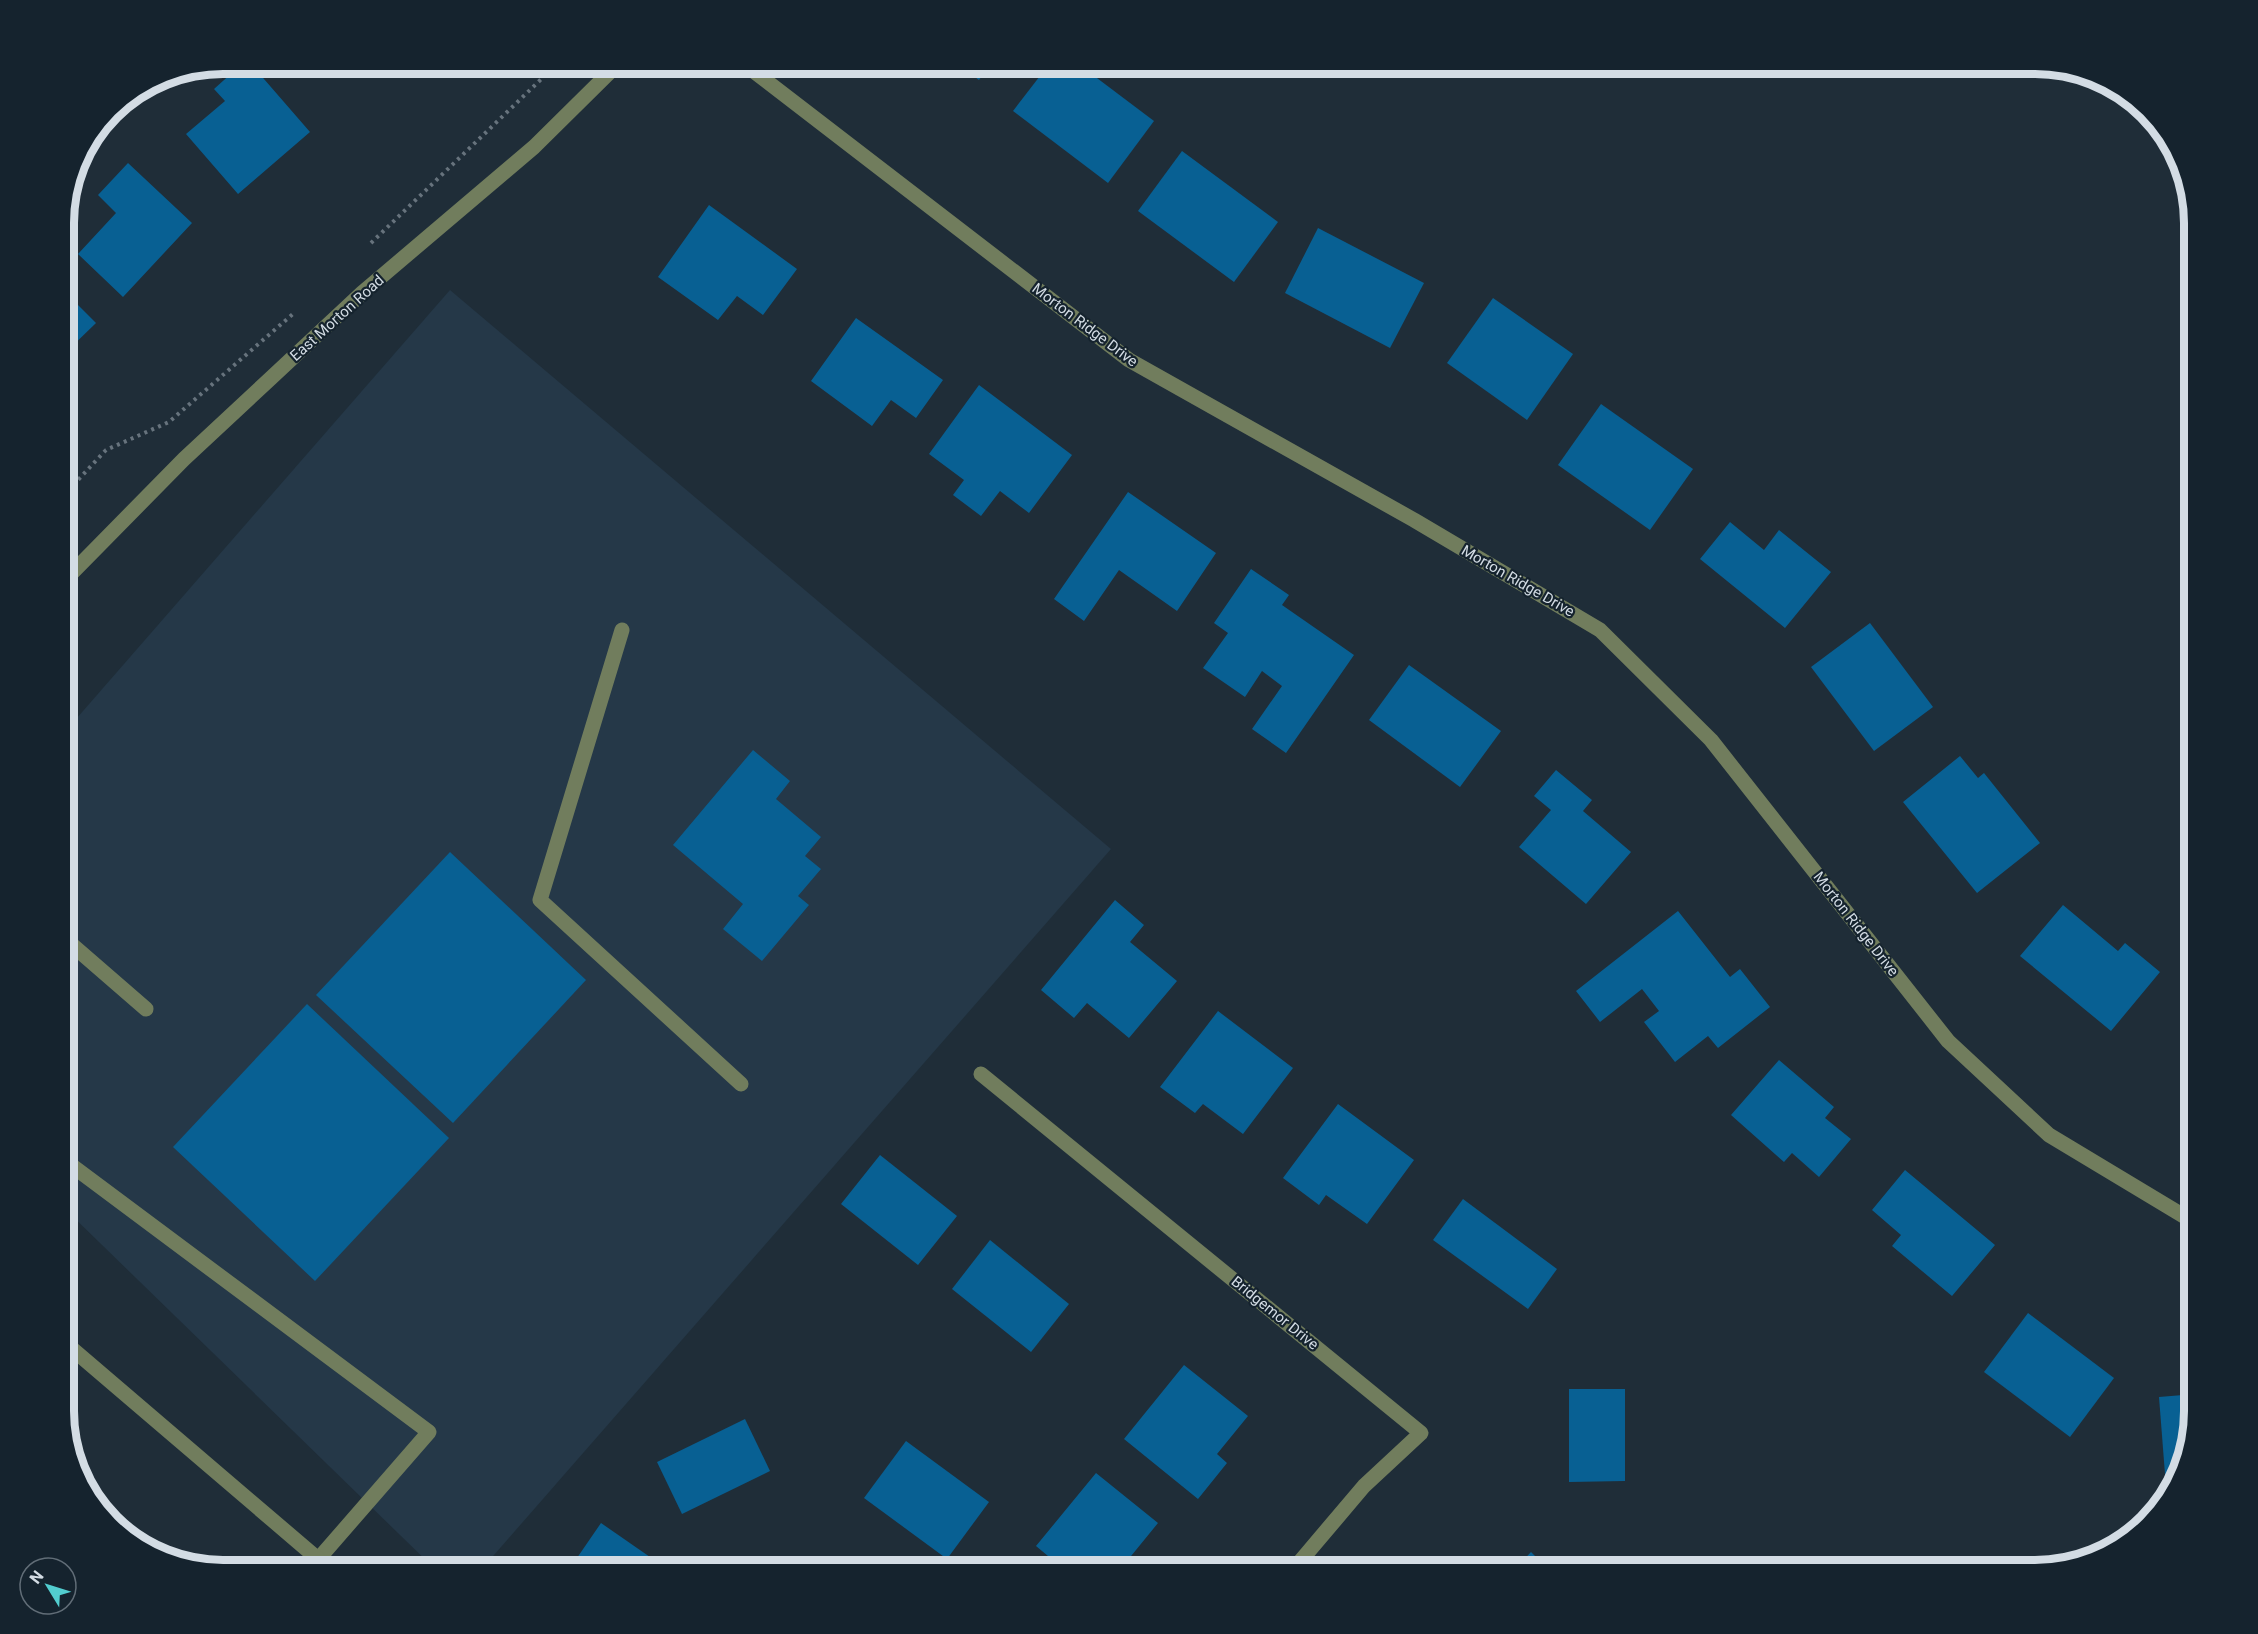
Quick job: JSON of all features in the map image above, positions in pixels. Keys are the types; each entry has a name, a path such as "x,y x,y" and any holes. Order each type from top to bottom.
{"street":[{"name":"East Morton Road","path":"74,571 184,459 253,394 362,293 534,147 608,74"},
{"name":"Morton Ridge Drive","path":"757,74 1129,360 1414,520 1600,630 1711,740 1948,1041 2049,1135 2184,1216"},
{"path":"622,630 540,900 741,1084"},
{"path":"74,947 146,1009"},
{"name":"Bridgemor Drive","path":"981,1074 1421,1433 1364,1486 1301,1560"},
{"path":"74,1167 429,1432 318,1559 74,1350"}],"path":[{"path":"370,244 547,74"},
{"path":"74,484 106,450 169,423 300,307"}],"shaded area":[{"path":"450,290 1111,849 490,1560 426,1560 74,1218 74,721"}],"building":[{"path":"231,74 260,74 310,132 238,194 186,134 225,101 214,89"},
{"path":"971,74 983,74 979,80"},
{"path":"1042,74 1092,74 1154,121 1108,183 1013,111"},
{"path":"1182,151 1278,222 1234,282 1138,211"},
{"path":"128,163 192,223 123,297 78,254 116,213 98,195"},
{"path":"709,205 797,269 763,315 737,296 718,320 658,277"},
{"path":"1318,228 1424,283 1390,348 1285,293"},
{"path":"1493,298 1573,354 1527,420 1447,363"},
{"path":"74,301 96,323 74,344"},
{"path":"856,318 943,380 916,418 891,400 872,426 811,381"},
{"path":"979,385 1072,455 1029,513 1000,491 981,516 953,495 964,480 929,454"},
{"path":"1601,404 1693,469 1650,530 1558,465"},
{"path":"1128,492 1216,553 1177,611 1119,570 1084,621 1054,599"},
{"path":"1730,522 1764,550 1779,530 1831,572 1785,628 1700,559"},
{"path":"1251,569 1289,595 1282,605 1354,655 1286,753 1252,729 1282,686 1262,671 1245,697 1203,668 1228,633 1214,623"},
{"path":"1870,623 1933,707 1874,751 1811,667"},
{"path":"1409,665 1501,731 1460,787 1369,720"},
{"path":"753,750 790,781 776,799 821,837 805,856 821,869 798,896 809,905 762,961 723,929 743,904 673,845"},
{"path":"1960,756 1978,778 1984,773 2040,843 1977,893 1903,802"},
{"path":"1556,770 1592,800 1583,811 1631,852 1586,904 1519,847 1551,810 1534,796"},
{"path":"450,852 586,980 453,1123 316,995"},
{"path":"1115,900 1144,925 1130,942 1177,981 1129,1038 1087,1003 1074,1018 1041,990"},
{"path":"2063,905 2118,951 2125,943 2160,972 2111,1031 2020,956"},
{"path":"1678,911 1730,977 1740,969 1770,1007 1718,1048 1708,1036 1675,1062 1644,1022 1659,1011 1642,989 1600,1022 1576,991"},
{"path":"307,1004 449,1138 315,1281 173,1147"},
{"path":"1218,1011 1293,1068 1243,1134 1203,1104 1195,1113 1160,1087"},
{"path":"1779,1060 1834,1107 1825,1118 1851,1139 1819,1177 1792,1153 1784,1162 1731,1115"},
{"path":"1338,1104 1414,1160 1367,1224 1326,1195 1319,1205 1283,1178"},
{"path":"880,1155 957,1216 918,1265 841,1204"},
{"path":"1905,1170 1995,1245 1952,1296 1892,1246 1901,1235 1872,1210"},
{"path":"1463,1199 1557,1269 1528,1309 1433,1240"},
{"path":"990,1240 1069,1304 1031,1352 952,1289"},
{"path":"2028,1313 2114,1378 2070,1437 1984,1372"},
{"path":"1184,1365 1248,1416 1217,1454 1227,1463 1198,1499 1124,1439"},
{"path":"1569,1389 1625,1389 1625,1481 1569,1482"},
{"path":"2184,1395 2183,1431 2177,1460 2166,1484 2159,1397"},
{"path":"745,1419 770,1471 682,1514 657,1462"},
{"path":"906,1441 989,1502 947,1559 864,1498"},
{"path":"1096,1473 1158,1523 1128,1560 1053,1560 1036,1546"},
{"path":"601,1523 650,1557 648,1560 576,1560"},
{"path":"1531,1552 1539,1560 1523,1560"}]}
